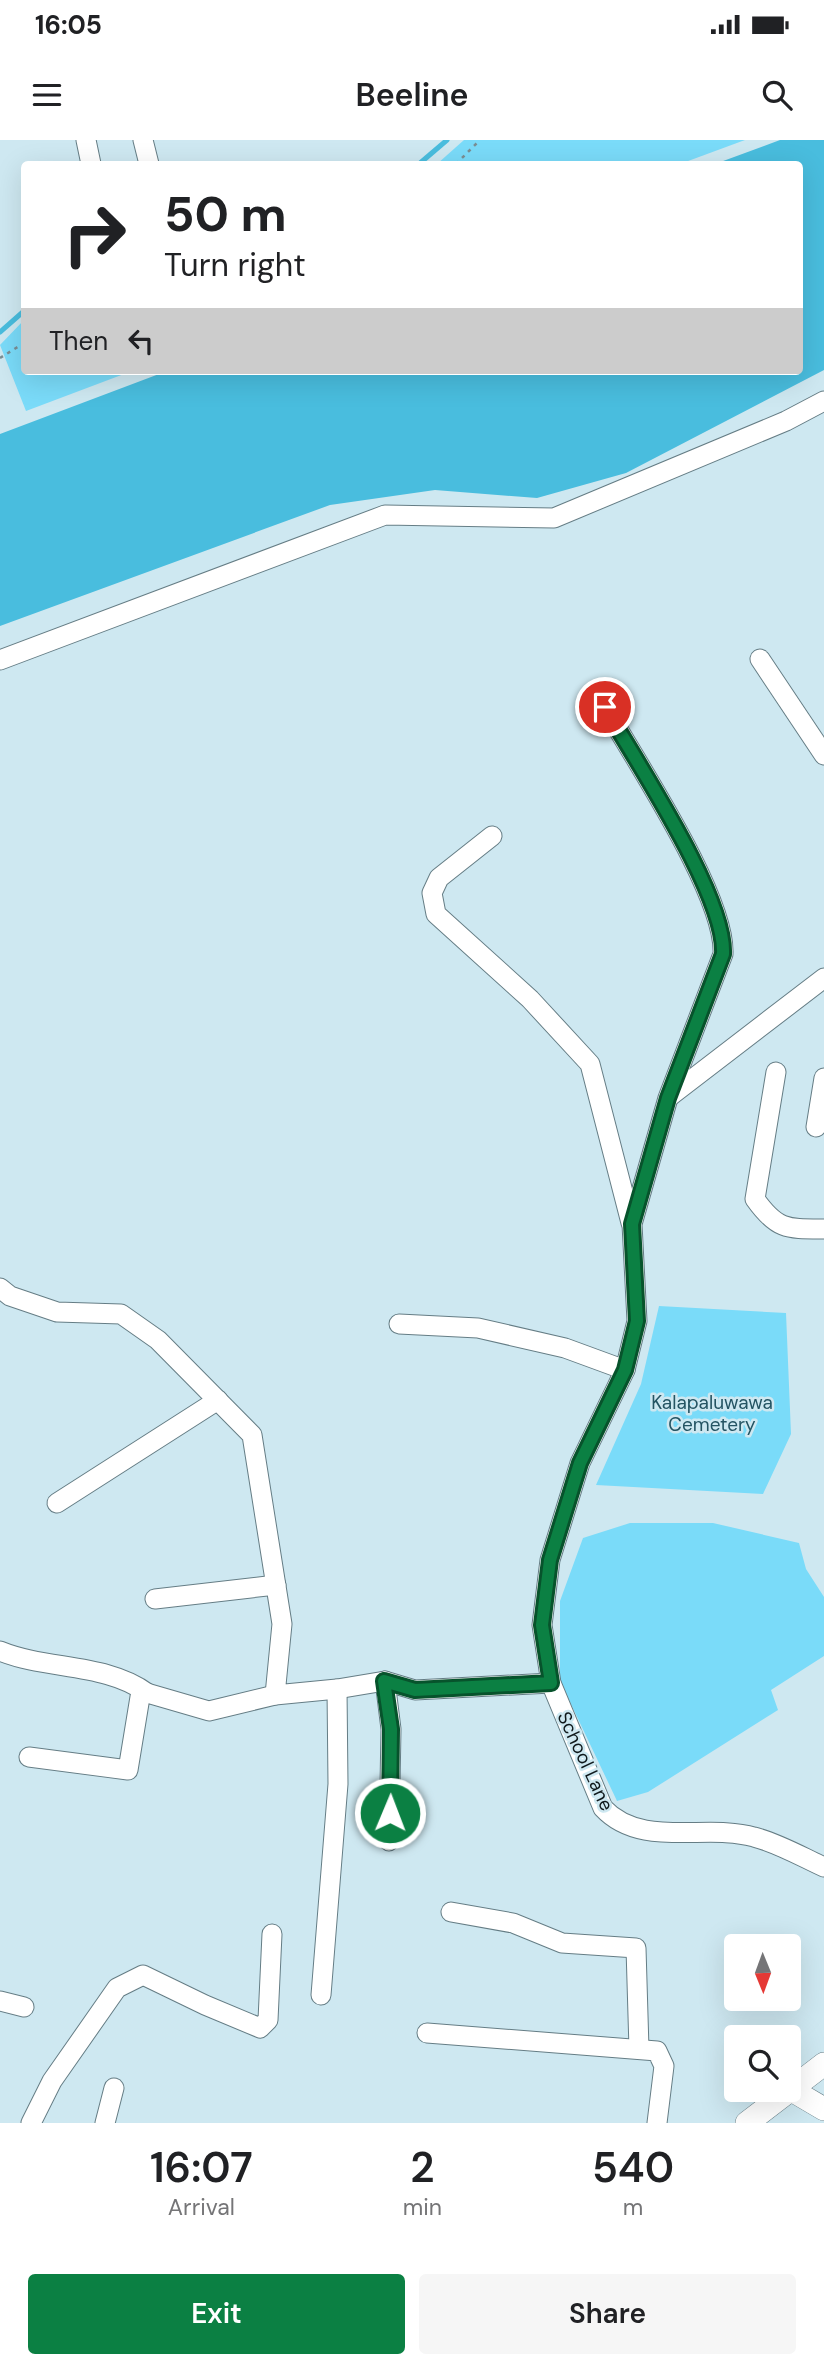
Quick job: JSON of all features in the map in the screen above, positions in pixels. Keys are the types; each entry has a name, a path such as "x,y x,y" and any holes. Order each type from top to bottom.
{"street":[{"path":"86,140 90,161"},
{"path":"143,140 148,161"},
{"path":"0,660 385,515 554,518 786,421 824,401"},
{"path":"760,659 824,755"},
{"name":"School Lane","path":"605,707 700,874 724,936 723,954 668,1098 632,1224 637,1321 625,1370 580,1463 550,1560 542,1625 551,1683 603,1808 614,1820 652,1831 752,1836 824,1867"},
{"path":"492,836 439,878 432,893 436,915 530,999 590,1064 632,1224"},
{"path":"668,1098 824,978"},
{"path":"776,1072 755,1199 770,1221 788,1229 824,1229"},
{"path":"816,1127 824,1078"},
{"path":"0,1287 10,1296 57,1312 121,1314 158,1340 252,1435 282,1624 275,1695"},
{"path":"399,1324 478,1328 565,1348 625,1370"},
{"path":"57,1503 218,1400"},
{"path":"155,1599 276,1586"},
{"path":"0,1651 19,1659 130,1681 147,1693 209,1711 275,1695 384,1681 415,1690 551,1683"},
{"path":"384,1681 391,1729 389,1841"},
{"path":"321,1995 338,1784 337,1689"},
{"path":"29,1757 128,1770 140,1697 147,1693"},
{"path":"451,1912 513,1923 562,1943 636,1948 639,2049"},
{"path":"31,2123 52,2081 117,1988 143,1975 205,2006 260,2028 268,2020 272,1934"},
{"path":"0,2001 24,2007"},
{"path":"427,2034 657,2051 664,2066 657,2123"},
{"path":"801,2081 824,2064"},
{"path":"105,2123 114,2088"},
{"path":"801,2095 824,2109"},
{"path":"747,2123 774,2102"}],"path":[{"path":"459,161 480,140"},
{"path":"0,358 21,345"}],"green space":[{"path":"464,140 745,140 688,161 440,161"},
{"path":"21,323 21,375 121,375 26,411 0,345"},
{"name":"Kalapaluwawa Cemetery","path":"659,1306 786,1313 791,1434 763,1494 596,1485 641,1384"},
{"path":"630,1523 713,1523 799,1543 806,1569 824,1597 824,1656 771,1690 778,1710 648,1792 617,1801 560,1681 560,1601 583,1538"}],"shaded area":[{"path":"780,140 824,140 824,370 626,473 537,498 435,490 330,505 0,626 0,434 156,375 803,375 803,161 723,161"}],"waterway":[{"path":"422,161 447,140"},
{"path":"0,332 21,314"}],"route":[{"path":"390,1813 391,1729 384,1681 415,1690 551,1683 542,1625 550,1560 580,1463 625,1370 637,1321 632,1224 668,1098 723,954 724,936 700,874 605,707"}]}
